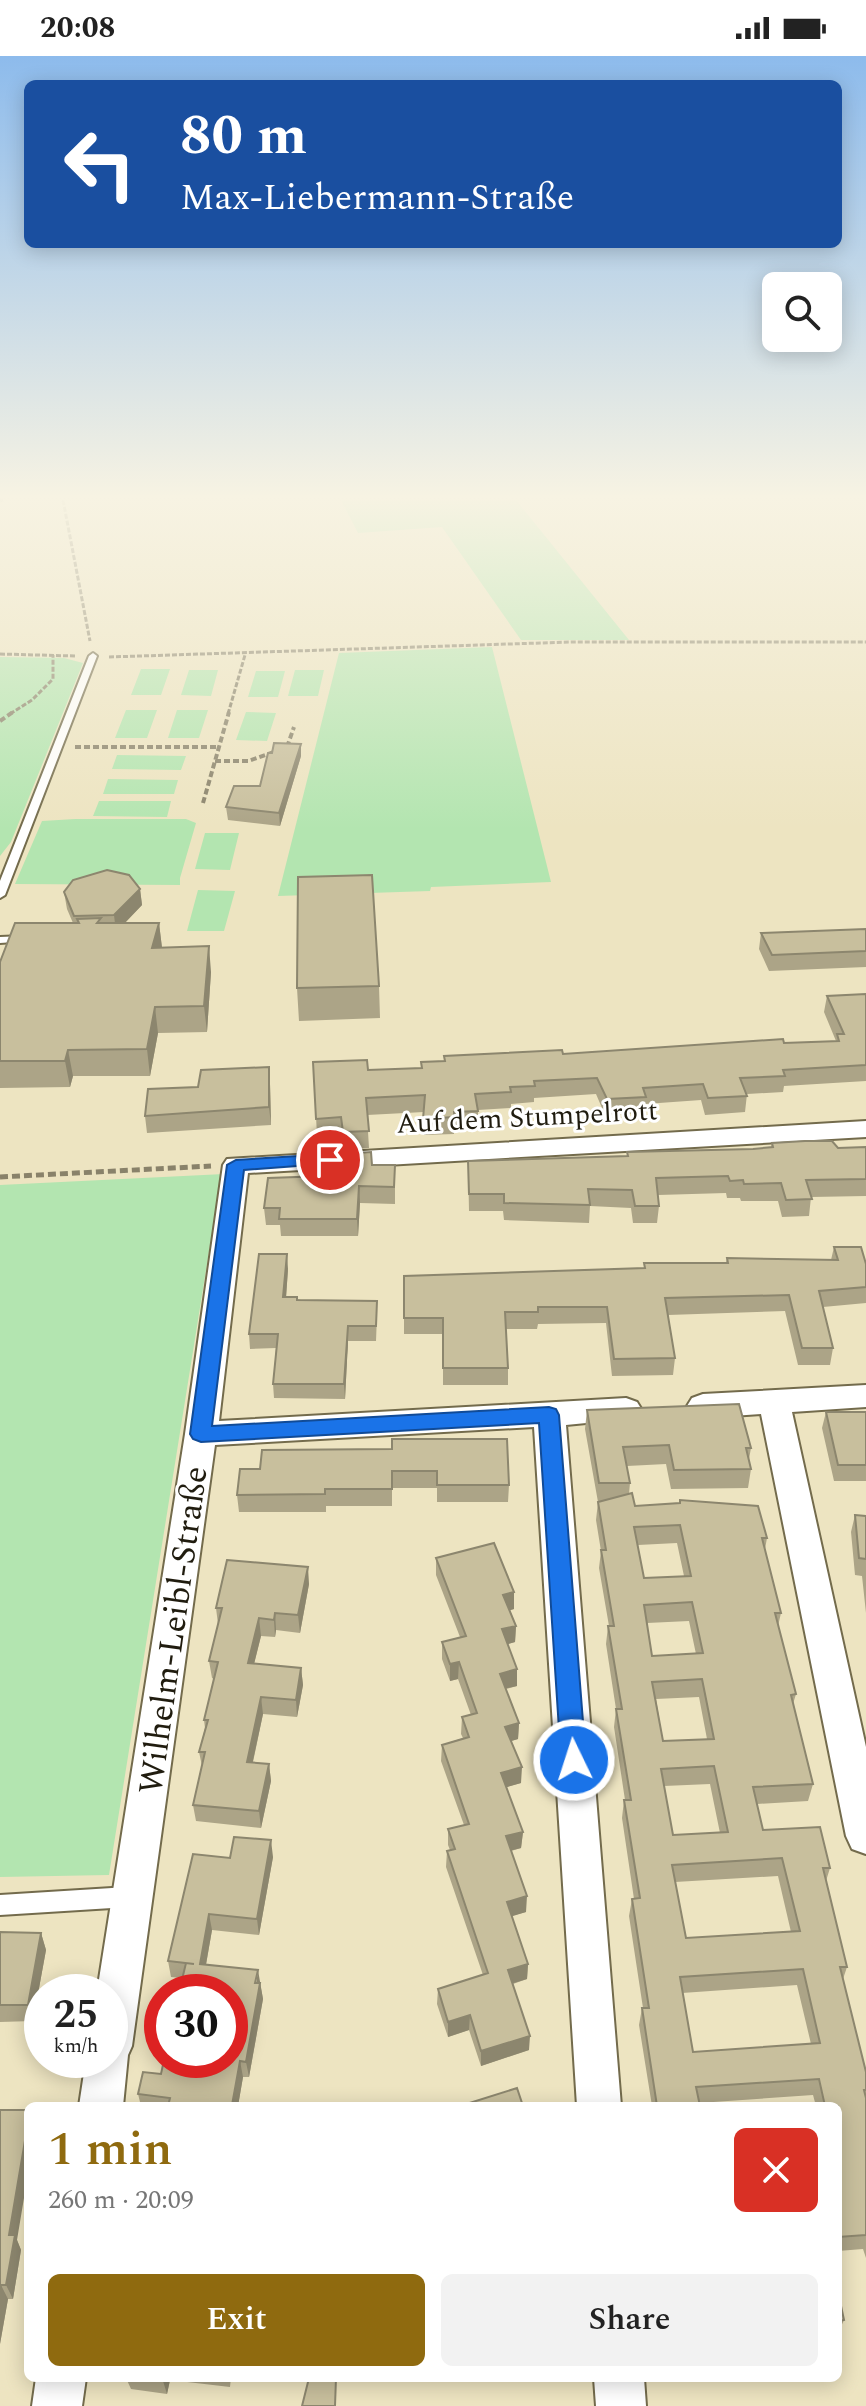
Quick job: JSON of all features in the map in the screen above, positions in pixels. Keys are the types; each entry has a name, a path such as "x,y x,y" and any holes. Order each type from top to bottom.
{"street":[{"name":"Auf dem Stumpelrott","path":"236,1165 866,1129"},
{"name":"Wilhelm-Leibl-Straße","path":"121,1974 201,1434 236,1165"},
{"path":"201,1434 866,1396"},
{"path":"774,1402 866,1836"},
{"path":"549,1415 599,2102"},
{"path":"102,2102 105,2078"},
{"path":"57,2406 60,2382"},
{"path":"619,2382 621,2406"}],"lane":[{"path":"0,895 93,656"},
{"path":"0,940 44,939"},
{"path":"0,1905 132,1897"}],"path":[{"path":"84,610 93,656"},
{"path":"0,654 245,655 399,647 866,642"},
{"path":"0,721 32,700 53,679 53,655"},
{"path":"203,803 245,655"},
{"path":"215,761 248,761 289,747 294,727"},
{"path":"58,747 219,747"},
{"path":"0,1177 236,1165"}],"green space":[{"path":"500,610 605,610 629,640 521,640"},
{"path":"492,647 551,882 431,887 430,891 278,896 339,653"},
{"path":"0,657 64,658 83,663 11,842 0,856"},
{"path":"141,669 170,669 161,695 131,695"},
{"path":"189,670 218,670 211,696 181,695"},
{"path":"295,670 324,670 318,696 288,696"},
{"path":"256,671 285,671 278,697 248,697"},
{"path":"126,710 157,710 147,738 115,738"},
{"path":"177,710 208,710 199,738 168,738"},
{"path":"246,712 276,713 267,741 236,740"},
{"path":"117,755 186,756 181,770 112,769"},
{"path":"108,779 178,780 174,794 103,794"},
{"path":"99,801 171,801 167,817 93,816"},
{"path":"186,819 196,823 180,885 15,884 42,821"},
{"path":"205,833 239,833 230,870 195,869"},
{"path":"198,890 235,891 224,931 187,931"},
{"path":"224,1174 219,1189 109,1875 0,1877 0,1185"}],"building":[{"path":"274,743 301,744 279,813 226,807 234,786 260,786 268,753 272,753"},
{"path":"107,870 129,875 140,889 114,915 74,916 64,892 73,880"},
{"path":"372,875 379,986 297,988 298,877"},
{"path":"101,918 97,923 159,923 152,948 209,946 204,1006 155,1007 147,1049 68,1050 65,1061 0,1061 0,962 15,923 79,923 77,919"},
{"path":"866,929 866,951 772,955 761,933"},
{"path":"866,994 866,1065 783,1070 785,1076 740,1078 747,1096 708,1098 703,1084 643,1088 646,1097 607,1099 597,1078 534,1081 535,1086 510,1087 511,1092 475,1094 478,1111 454,1112 454,1117 423,1119 425,1095 366,1098 369,1131 343,1132 341,1117 316,1119 313,1062 367,1060 368,1070 422,1068 421,1062 445,1061 444,1056 562,1050 563,1054 783,1039 784,1043 839,1041 837,1034 844,1034 827,996"},
{"path":"269,1067 269,1107 145,1116 148,1089 198,1087 201,1070"},
{"path":"832,1141 838,1148 866,1147 866,1179 806,1180 812,1199 786,1200 781,1183 744,1184 743,1180 730,1181 728,1176 656,1178 659,1206 635,1206 632,1190 588,1189 590,1205 504,1203 504,1194 469,1194 468,1161 753,1149 773,1147 772,1143"},
{"path":"371,1152 372,1165 395,1165 394,1187 359,1186 357,1219 279,1219 280,1208 264,1208 268,1178 325,1176 320,1169 345,1168 344,1154"},
{"path":"834,1247 861,1247 866,1264 866,1287 819,1291 833,1348 802,1348 789,1295 665,1298 675,1358 614,1359 607,1307 538,1307 538,1312 505,1312 508,1368 443,1368 443,1318 404,1318 404,1276 645,1268 644,1263 728,1263 727,1258 838,1260"},
{"path":"259,1254 287,1254 283,1297 297,1297 297,1300 377,1301 376,1326 348,1326 344,1384 273,1384 278,1334 249,1334"},
{"path":"739,1404 751,1448 746,1448 751,1469 674,1470 669,1445 623,1447 630,1483 599,1483 587,1410"},
{"path":"826,1412 866,1412 866,1465 838,1465"},
{"path":"392,1439 507,1439 509,1485 437,1485 437,1471 392,1471 392,1489 325,1489 325,1494 237,1495 240,1469 260,1469 262,1450 392,1449"},
{"path":"632,1493 635,1506 680,1503 680,1500 758,1506 767,1538 762,1538 781,1613 775,1613 796,1694 791,1695 813,1784 753,1787 763,1830 820,1827 830,1868 823,1868 847,1967 840,1967 866,2072 866,2235 842,2237 842,2102 824,2102 819,2079 696,2087 699,2102 656,2102 642,2008 649,2008 632,1899 640,1898 624,1800 631,1800 616,1709 622,1709 608,1626 614,1626 601,1550 606,1550 598,1502","holes":["680,1525 691,1576 644,1578 634,1527","692,1602 703,1653 652,1656 644,1605","702,1679 714,1739 663,1741 652,1682","714,1766 728,1832 673,1835 661,1769","782,1858 800,1931 686,1938 672,1865","803,1969 820,2043 693,2052 680,1977"]},
{"path":"855,1515 866,1516 866,1559 859,1558"},
{"path":"494,1543 514,1592 503,1595 516,1626 502,1629 517,1669 500,1674 519,1723 505,1727 522,1767 501,1773 523,1832 506,1836 527,1896 507,1902 528,1964 508,1970 530,2036 481,2051 470,2015 448,2022 438,1989 488,1973 447,1851 455,1849 448,1829 469,1824 442,1745 469,1737 462,1717 477,1713 459,1662 450,1664 442,1642 466,1636 436,1558"},
{"path":"227,1560 308,1567 298,1615 275,1613 274,1620 259,1618 248,1663 301,1668 296,1700 261,1697 247,1762 269,1764 259,1811 193,1805 205,1752 199,1752 208,1720 204,1720 218,1662 209,1661 222,1608 216,1608"},
{"path":"234,1837 271,1840 257,1919 209,1914 200,1964 258,1970 255,1983 260,1983 248,2051 248,1974 183,1974 186,1963 168,1961 193,1854 230,1858"},
{"path":"0,1932 41,1933 34,1974 24,1974 24,2005 0,2005"},
{"path":"143,2072 144,2078 237,2078 233,2102 169,2102 170,2098 138,2094"},
{"path":"517,2088 522,2102 473,2102"},
{"path":"0,2110 24,2110 24,2147 9,2235 15,2235 6,2285 0,2288"},
{"path":"308,2382 336,2382 335,2406 302,2406"}],"route":[{"path":"330,1160 236,1165 201,1434 549,1415 574,1760"}]}
